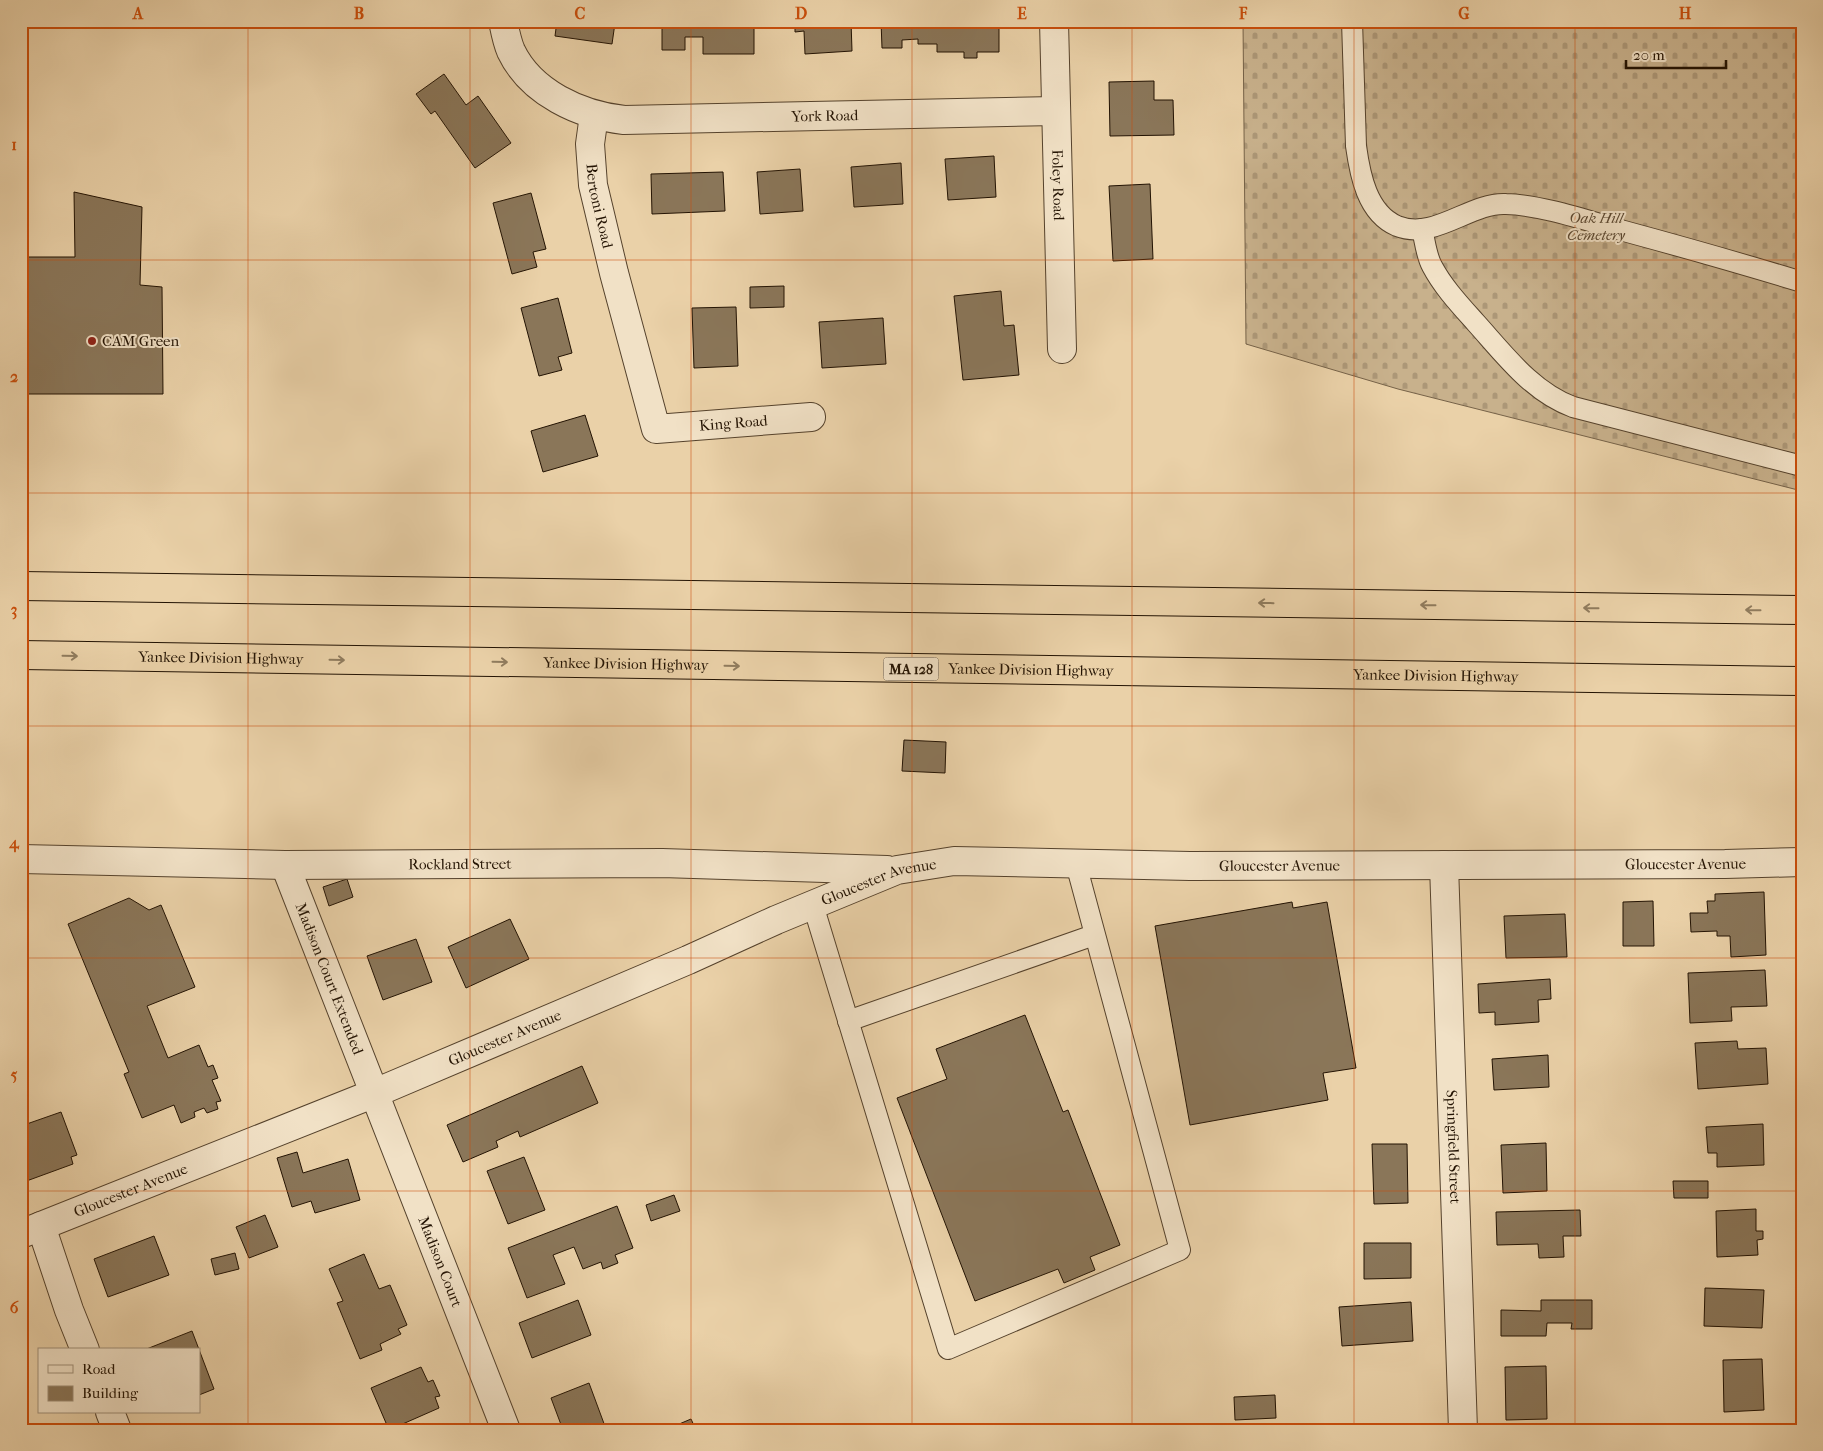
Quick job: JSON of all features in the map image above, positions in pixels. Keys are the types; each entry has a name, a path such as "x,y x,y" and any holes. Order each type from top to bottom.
{"highway":[{"path":"21,586 1802,610"},
{"name":"Yankee Division Highway","path":"21,655 1802,681"}],"street":[{"path":"503,21 511,51 529,76 546,91 564,102 594,115"},
{"name":"Foley Road","path":"1054,21 1062,349"},
{"name":"York Road","path":"594,115 624,120 1056,111"},
{"name":"Bertoni Road","path":"594,115 590,144 593,185 614,274 656,430"},
{"name":"King Road","path":"656,430 811,417"},
{"name":"Rockland Street","path":"21,859 285,865 662,863 897,870"},
{"name":"Gloucester Avenue","path":"31,1230 375,1093 688,960 813,904 897,870 954,861 1190,866 1802,862"},
{"name":"Madison Court Extended","path":"285,865 375,1093"},
{"name":"Springfield Street","path":"1444,865 1463,1430"},
{"name":"Madison Court","path":"375,1093 506,1430"},
{"path":"31,1230 69,1310 84,1348"},
{"path":"111,1414 117,1430"}],"lane":[{"path":"1352,21 1356,146 1359,166 1364,185 1375,209 1382,217 1406,228 1417,230 1486,207 1504,203 1526,206 1608,226 1802,282"},
{"path":"1422,229 1432,265 1448,291 1506,357 1539,388 1554,399 1573,407 1802,466"},
{"path":"813,904 948,1349 1180,1250 1076,864"},
{"path":"848,1021 1094,935"}],"green space":[{"name":"Oak Hill Cemetery","path":"1243,21 1802,21 1802,491 1398,389 1246,344"}],"building":[{"path":"557,21 645,21 644,27 615,23 612,44 555,36"},
{"path":"662,21 754,21 754,54 703,54 703,37 685,37 685,50 662,50"},
{"path":"804,21 851,21 852,51 805,54 804,31 795,32 795,24 804,24"},
{"path":"881,21 999,21 999,52 977,52 977,58 964,58 964,52 937,52 937,44 918,44 918,39 902,40 902,48 882,48"},
{"path":"444,74 466,105 478,96 511,143 475,168 435,111 431,114 416,94"},
{"path":"1154,81 1154,100 1173,100 1174,135 1110,136 1109,82"},
{"path":"994,156 996,197 948,200 945,159"},
{"path":"901,163 903,204 854,207 851,167"},
{"path":"800,169 803,211 760,214 757,172"},
{"path":"723,172 725,211 652,214 651,174"},
{"path":"1150,184 1153,259 1113,261 1109,186"},
{"name":"CAM Green","path":"74,192 142,207 140,285 162,287 163,394 21,394 21,257 75,257"},
{"path":"531,193 546,249 533,252 537,267 512,274 493,203"},
{"path":"784,286 784,307 750,308 750,287"},
{"path":"1001,291 1004,326 1014,325 1019,375 963,380 954,296"},
{"path":"558,298 572,353 558,357 562,370 539,376 521,308"},
{"path":"736,307 738,366 694,368 692,308"},
{"path":"883,318 886,364 822,368 819,322"},
{"path":"585,415 598,456 543,472 531,431"},
{"path":"904,740 946,742 945,773 902,771"},
{"path":"347,879 353,897 329,906 323,887"},
{"path":"1764,892 1766,955 1731,957 1730,936 1717,936 1717,931 1691,932 1690,913 1708,913 1707,901 1715,901 1715,894"},
{"path":"129,898 149,910 161,905 195,987 147,1006 168,1058 199,1045 208,1067 213,1065 218,1078 212,1080 221,1101 216,1102 218,1109 207,1113 204,1108 194,1112 195,1117 181,1123 174,1105 142,1118 124,1074 129,1072 68,924"},
{"path":"1653,901 1654,946 1623,946 1623,902"},
{"path":"1292,902 1293,908 1327,902 1356,1068 1323,1073 1328,1100 1190,1125 1155,926"},
{"path":"1565,914 1567,957 1506,958 1504,916"},
{"path":"510,919 529,959 466,988 448,947"},
{"path":"416,939 432,982 383,1000 367,956"},
{"path":"1765,970 1767,1006 1731,1007 1732,1021 1690,1023 1688,973"},
{"path":"1550,979 1551,999 1538,1000 1539,1022 1495,1025 1495,1012 1479,1013 1478,984"},
{"path":"1025,1015 1063,1112 1068,1110 1120,1245 1090,1257 1095,1270 1064,1283 1058,1269 975,1301 897,1098 947,1079 936,1049"},
{"path":"1737,1041 1738,1049 1766,1048 1768,1084 1698,1089 1695,1043"},
{"path":"1548,1055 1549,1087 1494,1090 1492,1059"},
{"path":"582,1066 598,1103 520,1137 518,1131 496,1141 498,1147 463,1162 447,1125"},
{"path":"61,1112 77,1155 71,1157 73,1164 21,1183 21,1126"},
{"path":"1763,1124 1764,1165 1717,1167 1717,1153 1708,1153 1706,1127"},
{"path":"1546,1143 1547,1191 1503,1193 1501,1145"},
{"path":"1372,1144 1407,1144 1408,1203 1374,1204"},
{"path":"297,1152 303,1173 348,1159 360,1200 315,1213 311,1201 292,1207 277,1158"},
{"path":"524,1157 545,1210 508,1224 487,1171"},
{"path":"1673,1181 1708,1181 1708,1198 1674,1198"},
{"path":"674,1195 680,1211 651,1221 646,1205"},
{"path":"617,1206 633,1248 615,1255 618,1263 603,1269 601,1262 583,1269 574,1247 553,1255 565,1284 527,1298 508,1248"},
{"path":"1756,1209 1756,1231 1763,1231 1763,1239 1757,1240 1758,1255 1717,1257 1716,1211"},
{"path":"1580,1210 1581,1236 1563,1236 1564,1257 1539,1258 1538,1244 1497,1245 1496,1212"},
{"path":"265,1215 278,1247 249,1258 236,1227"},
{"path":"154,1236 169,1275 108,1297 94,1259"},
{"path":"1364,1243 1411,1243 1411,1278 1364,1279"},
{"path":"235,1253 239,1269 215,1275 211,1259"},
{"path":"364,1254 379,1289 390,1285 407,1325 398,1329 401,1334 380,1344 382,1350 360,1359 337,1303 343,1301 329,1269"},
{"path":"1705,1288 1764,1290 1762,1328 1704,1326"},
{"path":"578,1300 591,1335 532,1358 519,1323"},
{"path":"1541,1300 1592,1300 1592,1329 1571,1329 1572,1323 1547,1323 1546,1336 1501,1336 1501,1310 1541,1311"},
{"path":"1411,1302 1413,1341 1342,1346 1339,1307"},
{"path":"192,1331 198,1348 149,1348"},
{"path":"200,1352 214,1389 200,1395"},
{"path":"1762,1359 1764,1410 1724,1412 1723,1360"},
{"path":"1546,1366 1547,1419 1506,1420 1505,1367"},
{"path":"421,1367 428,1382 433,1380 440,1396 435,1397 439,1408 389,1430 371,1388"},
{"path":"589,1383 606,1429 563,1430 551,1398"},
{"path":"1275,1395 1276,1418 1235,1420 1234,1397"},
{"path":"691,1419 696,1430 665,1430"},
{"path":"1715,1425 1739,1425 1739,1430 1715,1430"}],"place":[{"name":"CAM Green","path":"92,341"}]}
